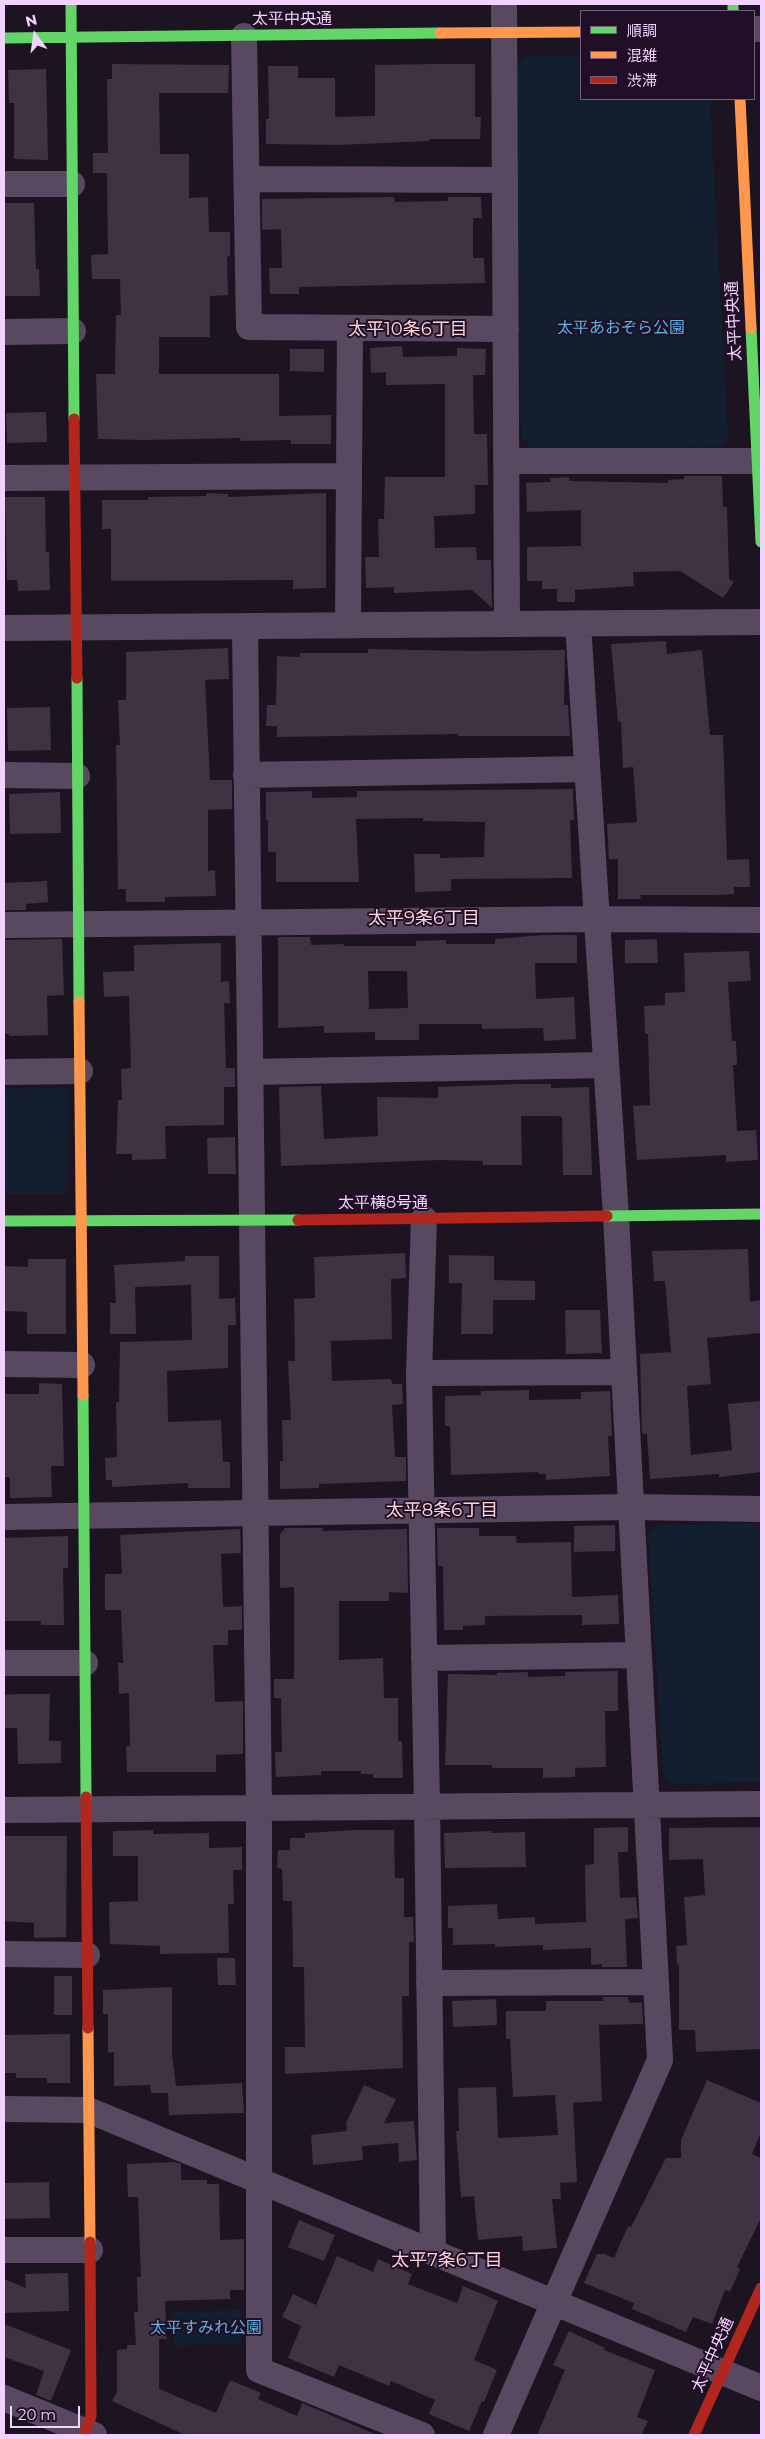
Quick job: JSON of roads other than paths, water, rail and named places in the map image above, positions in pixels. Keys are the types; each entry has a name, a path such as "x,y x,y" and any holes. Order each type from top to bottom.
{"street":[{"path":"4,2398 88,2434 91,2416 90,2250 70,4"},
{"path":"504,4 508,624"},
{"name":"太平中央通","path":"4,38 580,32"},
{"path":"244,36 249,327 506,329"},
{"name":"太平中央通","path":"740,100 756,327 757,461 761,542"},
{"path":"247,179 505,180"},
{"path":"4,184 72,184"},
{"path":"348,626 350,328"},
{"path":"4,332 73,331"},
{"path":"506,461 757,461"},
{"path":"4,478 74,476 348,476"},
{"path":"4,628 761,622"},
{"path":"496,2435 660,2060 616,1216 578,624"},
{"path":"245,626 251,1219 257,1512 259,2370 422,2435"},
{"path":"246,775 587,769"},
{"path":"4,776 77,776"},
{"path":"4,925 597,919 761,920"},
{"path":"250,1072 605,1065"},
{"path":"4,1072 80,1071"},
{"name":"太平横8号通","path":"4,1221 424,1219 761,1214"},
{"path":"424,1219 419,1373 428,1807 432,2252"},
{"path":"4,1364 82,1365"},
{"path":"419,1373 624,1372"},
{"path":"4,1517 631,1507 761,1509"},
{"path":"424,1658 638,1655"},
{"path":"4,1663 85,1664"},
{"path":"4,1810 761,1804"},
{"path":"4,1954 87,1954"},
{"path":"429,1983 656,1982"},
{"path":"4,2109 88,2110 761,2388"},
{"path":"4,2250 90,2250"},
{"name":"太平中央通","path":"694,2435 724,2373 761,2288"}],"district":[{"name":"太平10条6丁目","path":"408,330"},
{"name":"太平9条6丁目","path":"424,919"},
{"name":"太平8条6丁目","path":"442,1511"},
{"name":"太平7条6丁目","path":"447,2261"}],"park label":[{"name":"太平あおぞら公園","path":"621,328"},
{"name":"太平すみれ公園","path":"206,2328"}]}
